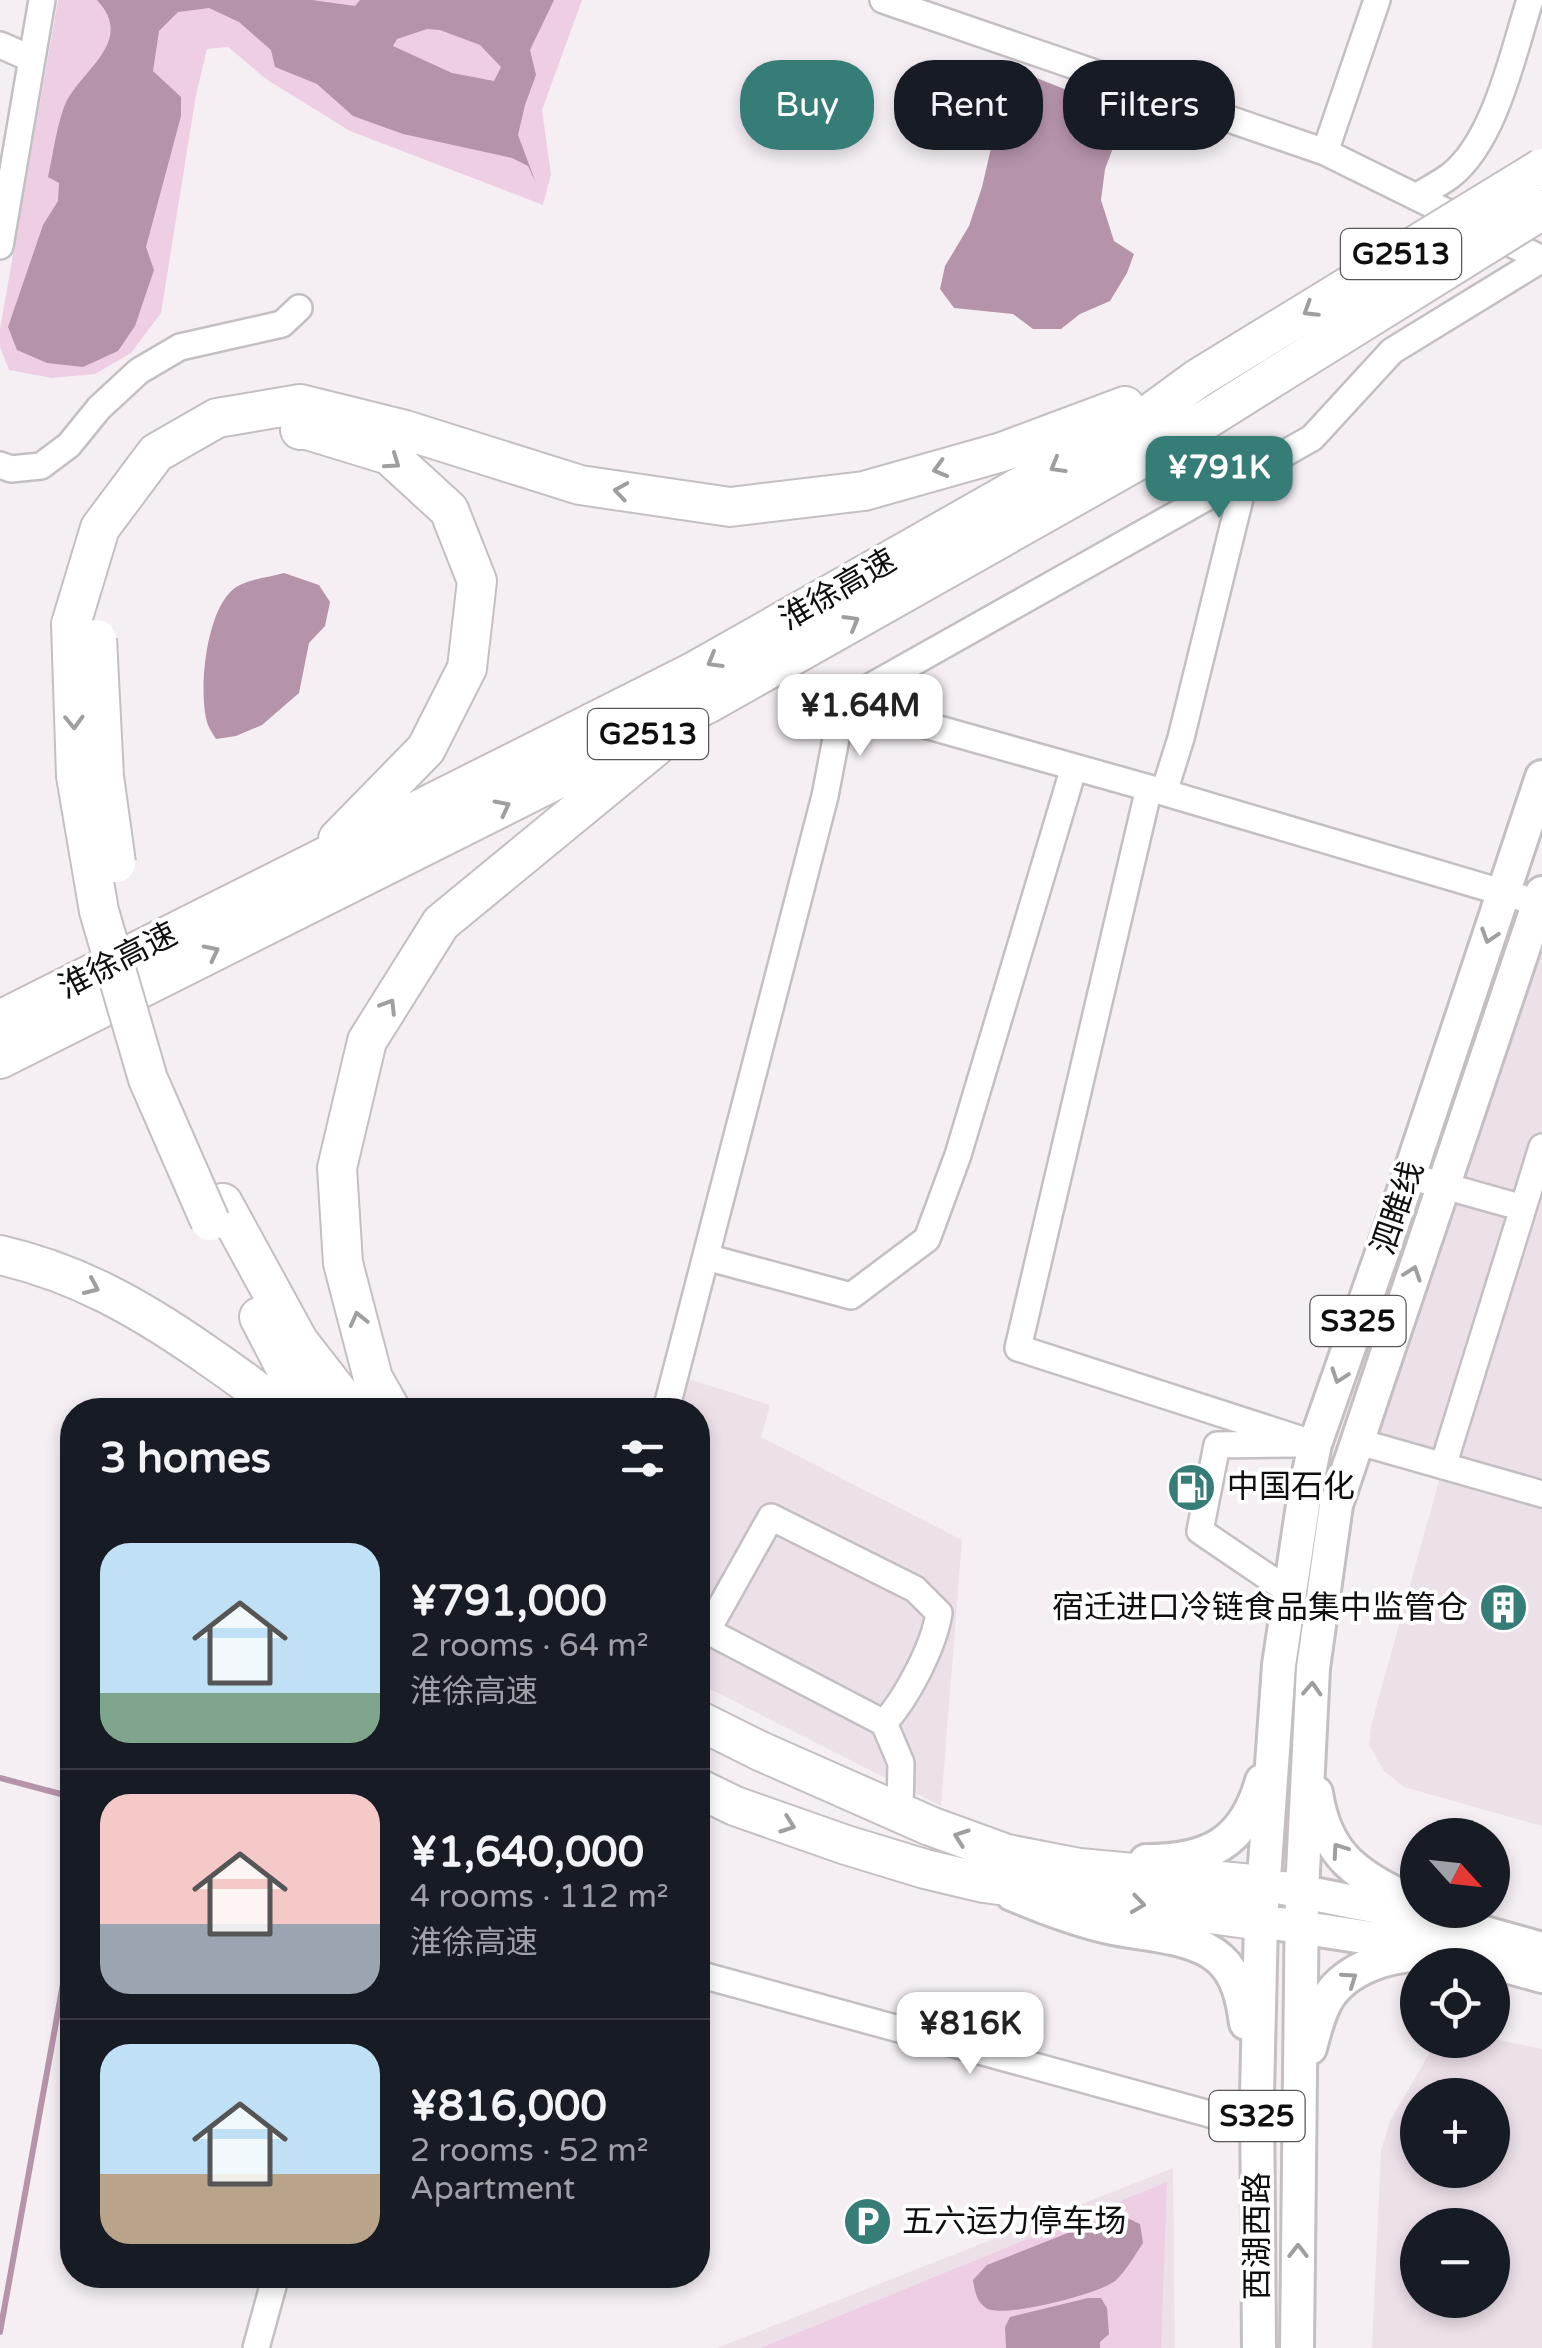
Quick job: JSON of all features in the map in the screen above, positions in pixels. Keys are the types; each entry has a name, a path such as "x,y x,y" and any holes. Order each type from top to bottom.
{"highway":[{"name":"淮徐高速","path":"0,1020 693,672 1152,412 1198,379 1542,168"},
{"name":"淮徐高速","path":"0,1059 710,703 1169,442 1542,210"},
{"path":"306,1398 291,1379 216,1212 148,1079 99,911 76,776 83,626 100,528 156,453 217,418 300,404 405,430 580,485 730,507 864,490 1002,452 1198,379"},
{"path":"83,626 122,540 173,472 226,442 304,430 389,455 448,510 477,582 467,668 426,748 317,861"},
{"path":"384,1398 373,1378 344,1263 337,1168 367,1041 441,923 710,703"},
{"path":"216,1212 300,1342 343,1398"},
{"path":"0,1255 92,1284 161,1324 265,1398"},
{"path":"710,1726 900,1812 996,1868"},
{"path":"710,1794 846,1845 925,1869 1079,1868 1262,1903"}],"main road":[{"name":"泗睢线","path":"1262,1903 1279,1665 1315,1444 1542,777"},
{"name":"泗睢线","path":"1302,1891 1313,1668 1336,1505 1541,900"},
{"path":"996,1868 1181,1861 1201,1856 1242,1826 1254,1807 1274,1733"},
{"path":"1309,1751 1319,1813 1342,1858 1361,1874 1400,1895"},
{"path":"996,1868 1058,1913 1200,1946 1221,1960 1237,1982 1244,2010 1257,2111"},
{"path":"1262,1903 1302,1891 1424,1916 1542,1976"},
{"name":"西湖西路","path":"1297,2348 1302,1891"},
{"path":"1262,1903 1301,1928 1415,1944 1542,1948"},
{"name":"西湖西路","path":"1259,2348 1257,2111 1262,1903"},
{"path":"1454,1928 1478,1944"},
{"path":"1299,2096 1319,2016 1331,1993 1349,1977 1380,1960 1478,1944"}],"street":[{"path":"0,246 42,0"},
{"path":"883,0 1325,152 1542,259"},
{"path":"1325,152 1377,0"},
{"path":"1416,197 1452,174 1478,142 1496,108 1530,0"},
{"path":"0,46 32,59"},
{"path":"669,1398 825,796 844,702 1312,438 1392,351 1542,259"},
{"path":"0,465 41,466 70,444 99,408 139,371 180,347 282,324 298,308"},
{"path":"1246,474 1181,738 1156,790 1018,1348 1315,1444"},
{"path":"844,702 1541,900"},
{"path":"706,1257 850,1296 928,1240 958,1155 1074,767"},
{"path":"1443,1466 1542,1147"},
{"path":"1409,1176 1523,1208"},
{"path":"1356,1441 1542,1494"},
{"path":"1290,1592 1200,1531 1216,1445 1315,1444"},
{"path":"710,1615 770,1518 915,1589 939,1612 936,1634 897,1709 884,1723"},
{"path":"710,1632 884,1723 901,1763 900,1812"},
{"path":"710,1977 1257,2111"},
{"path":"256,2348 272,2288"}],"shaded area":[{"path":"58,0 582,0 542,110 551,175 543,205 350,131 266,79 228,47 207,49 161,313 131,353 95,374 52,378 9,370 0,347 0,329"},
{"path":"97,0 312,0 355,6 360,0 554,0 530,50 536,75 518,135 536,183 528,166 512,158 403,134 353,116 317,84 275,67 271,50 239,22 209,8 178,12 159,31 153,71 181,97 181,116 146,247 154,270 135,326 118,351 83,367 47,363 17,350 8,327 43,225 58,201 59,183 48,177 61,115 71,94 108,43 108,15","holes":["427,29 480,45 501,67 494,81 452,73 393,46 397,39"]},
{"path":"1043,81 1063,88 1063,150 1112,150 1101,200 1114,241 1134,254 1110,301 1080,314 1061,329 1033,329 1013,314 954,308 940,289 945,266 969,226 991,150 1043,150"},
{"path":"284,573 319,585 330,602 325,626 309,643 299,693 262,725 216,739 205,711 204,672 218,611 238,586"},
{"path":"1542,952 1542,1826 1404,1787 1384,1771 1369,1745 1440,1477 1392,1462 1368,1427 1529,960"},
{"path":"689,1379 770,1405 761,1437 962,1540 941,1806 710,1689 710,1398 683,1398"},
{"path":"1510,2042 1542,2049 1542,2348 1372,2348 1381,2150 1400,2104 1400,2188 1510,2188 1510,2078 1415,2078 1427,2058 1510,2058"},
{"path":"1173,2168 1175,2348 717,2348"},
{"path":"1167,2182 1161,2348 761,2348"},
{"path":"1125,2217 1140,2224 1143,2243 1115,2281 1050,2304 1011,2310 986,2308 978,2299 973,2280 987,2265 1098,2221"},
{"path":"1101,2298 1107,2308 1109,2334 1100,2342 1100,2348 1006,2348 1005,2327 1010,2317"}],"waterway":[{"path":"0,1778 60,1794"},
{"path":"0,2332 60,2000"}],"place":[{"name":"中国石化","path":"1192,1487"},
{"name":"宿迁进口冷链食品集中监管仓","path":"1503,1608"},
{"name":"五六运力停车场","path":"867,2222"}]}
